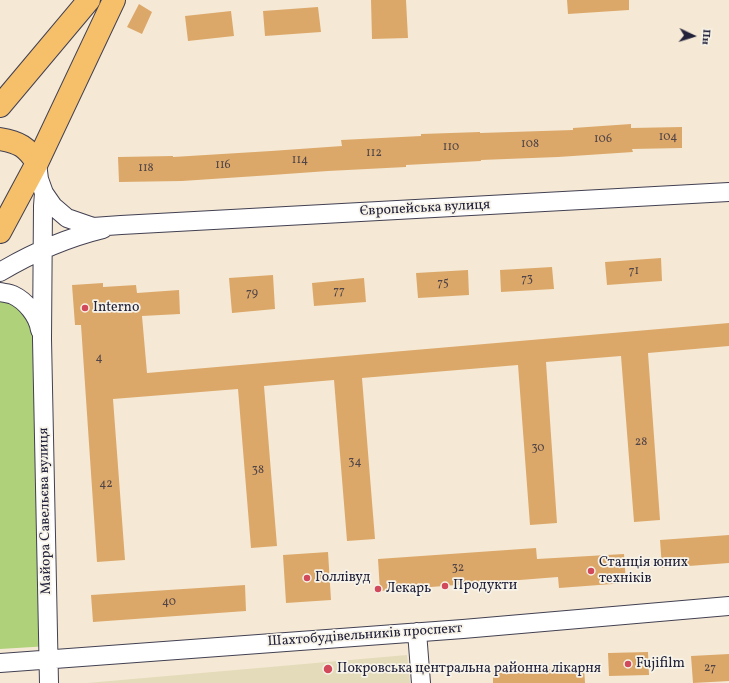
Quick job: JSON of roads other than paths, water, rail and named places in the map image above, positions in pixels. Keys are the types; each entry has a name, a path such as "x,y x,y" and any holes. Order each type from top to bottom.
{"highway":[{"path":"0,106 90,0"},
{"path":"0,232 38,163 114,0"},
{"path":"0,139 11,141 22,146 38,163"}],"street":[{"name":"Європейська вулиця","path":"38,163 39,179 44,193 53,206 67,218 93,227 729,192"},
{"name":"Майора Савельєва вулиця","path":"44,193 42,250 42,339 48,638 50,660 49,683"},
{"name":"Європейська вулиця","path":"0,272 15,263 66,240 93,231 121,225"},
{"name":"Майора Савельєва вулиця","path":"0,292 13,295 24,302 33,313 39,325 42,339"},
{"name":"Шахтобудівельників проспект","path":"0,663 417,632 729,606"},
{"path":"417,632 421,683"}],"place":[{"name":"Interno","path":"85,308"},
{"name":"Станція юних техніків","path":"591,571"},
{"name":"Голлівуд","path":"307,578"},
{"name":"Продукти","path":"445,586"},
{"name":"Лекарь","path":"378,589"},
{"name":"Fujifilm","path":"628,664"},
{"name":"Покровська центральна районна лікарня","path":"328,669"}]}
